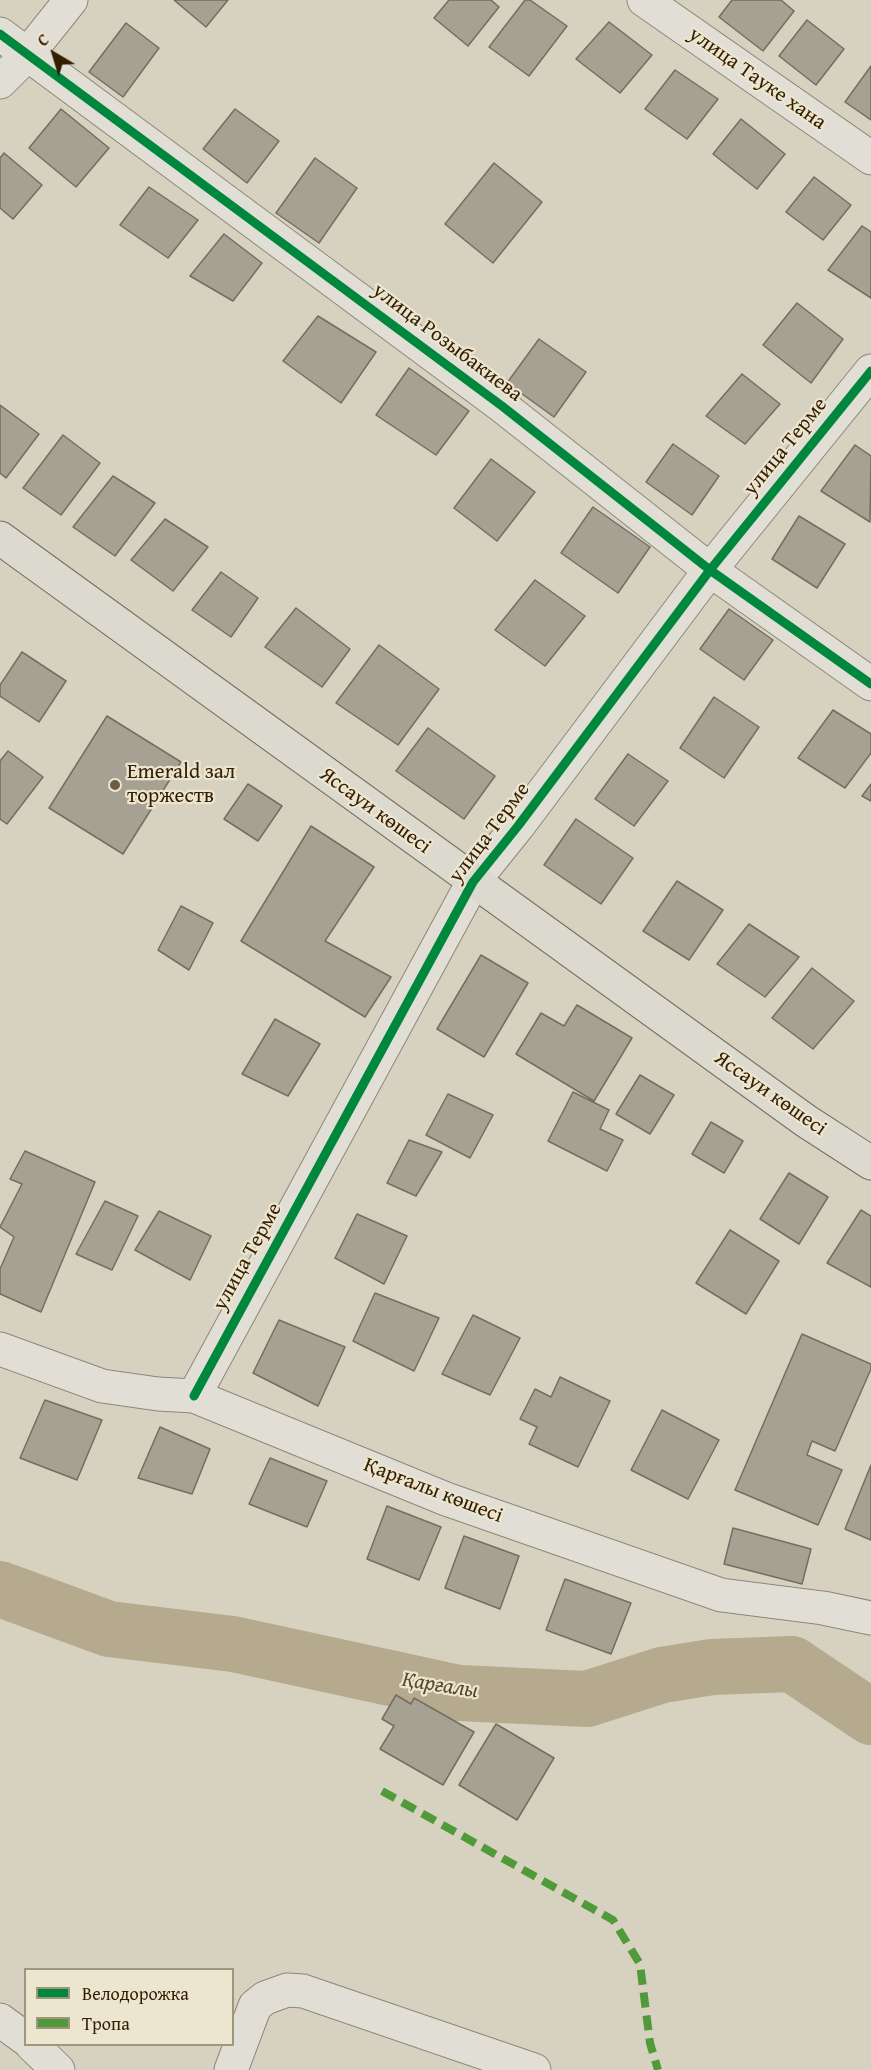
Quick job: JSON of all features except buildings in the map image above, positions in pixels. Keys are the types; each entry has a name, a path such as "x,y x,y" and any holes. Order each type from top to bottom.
{"main road":[{"name":"Яссауи көшесі","path":"0,538 806,1121 871,1162"}],"street":[{"path":"0,82 27,55 71,0"},
{"name":"улица Тауке хана","path":"644,0 871,158"},
{"name":"улица Розыбакиева","path":"0,34 502,406 710,570 871,684"},
{"name":"улица Терме","path":"194,1396 473,882 518,826 710,570 871,371"},
{"name":"Қарғалы көшесі","path":"0,1349 102,1386 158,1394 194,1396 446,1498 721,1595 823,1608 871,1618"},
{"path":"231,2070 255,2007 274,1993 287,1990 303,1991 534,2070"},
{"path":"0,2020 24,2038"},
{"path":"33,2046 58,2070"}],"waterway":[{"name":"Қарғалы","path":"0,1589 109,1629 233,1644 459,1693 587,1699 662,1675 712,1667 792,1664 871,1717"}],"marked path":[{"path":"382,1791 613,1920 640,1964 650,2043 658,2070"}],"cycle path":[{"path":"0,34 502,406 710,570 871,684"},
{"path":"194,1396 473,882 518,826 710,570 871,371"}],"place":[{"name":"Emerald зал торжеств","path":"115,785"}]}
